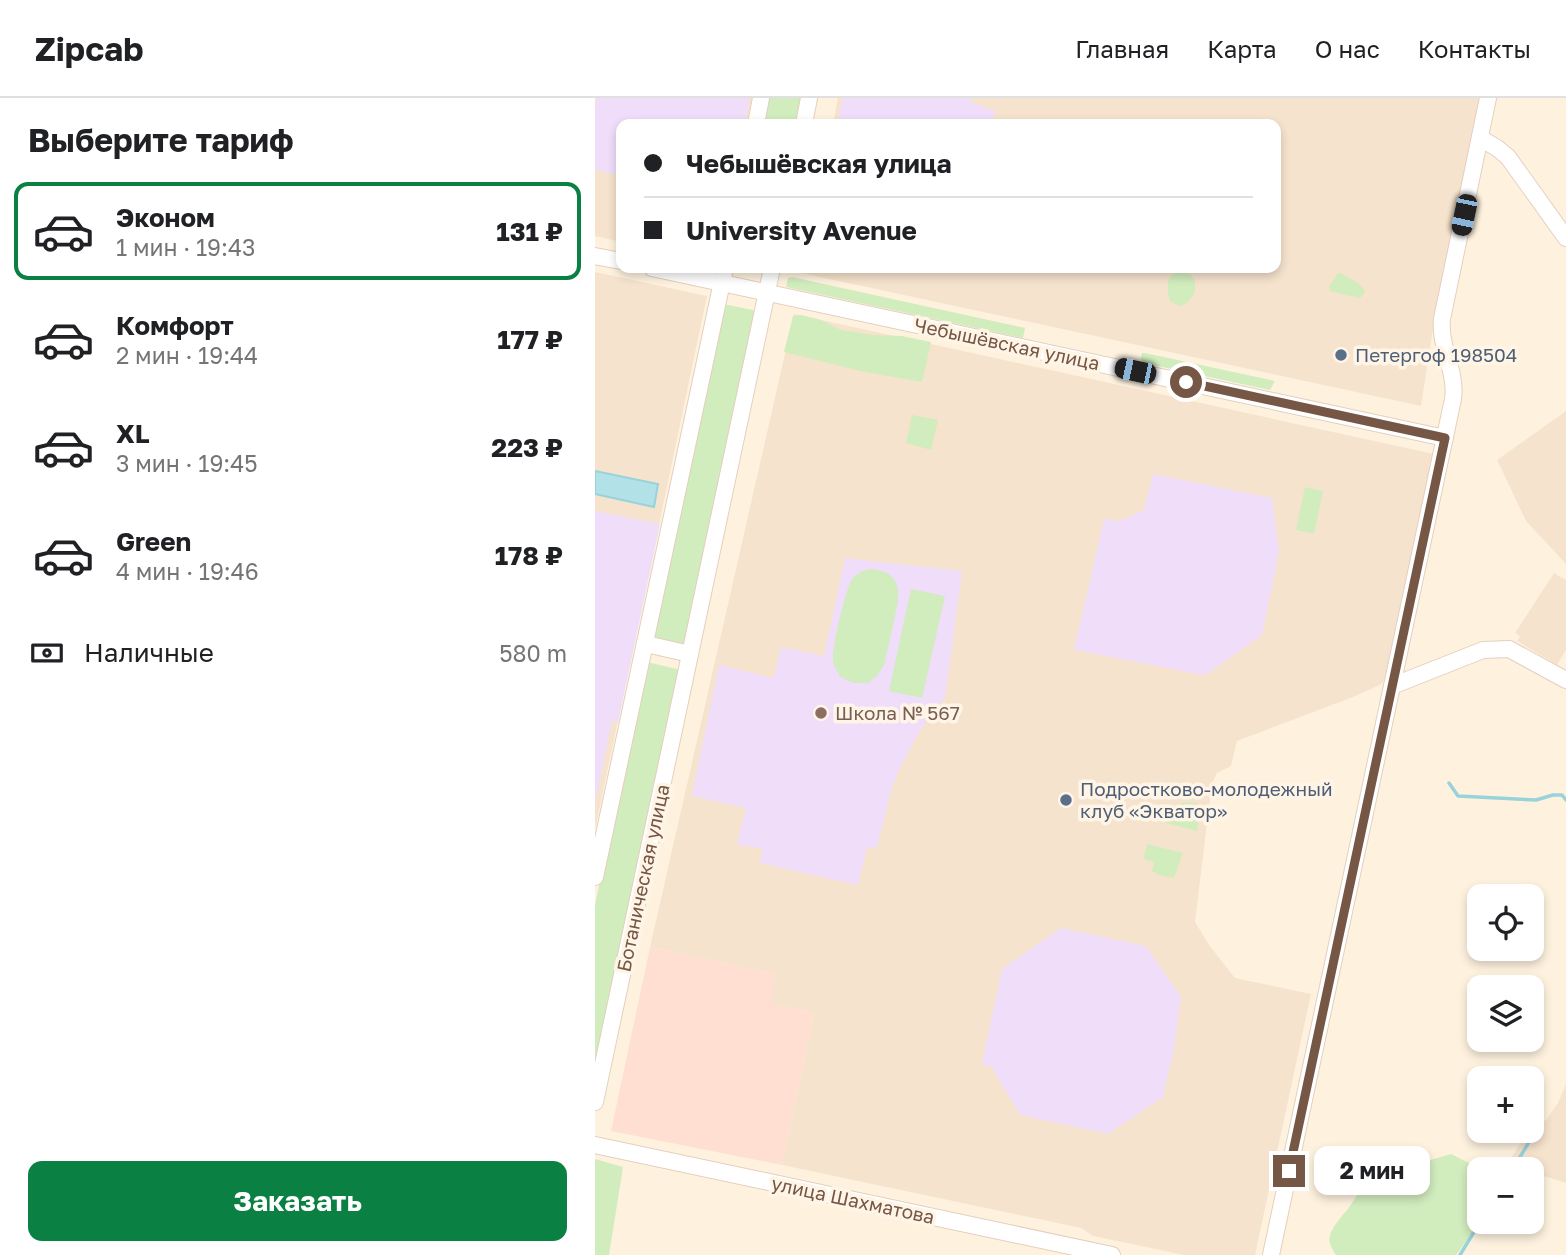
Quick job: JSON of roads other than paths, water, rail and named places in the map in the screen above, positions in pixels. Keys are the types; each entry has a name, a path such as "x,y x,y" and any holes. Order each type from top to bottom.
{"street":[{"path":"756,119 761,98"},
{"path":"805,119 809,98"},
{"path":"1271,1255 1445,438 1454,389 1442,337 1442,318 1488,98"},
{"path":"1480,138 1508,158 1566,238"},
{"path":"595,256 616,260"},
{"name":"Чебышёвская улица","path":"703,273 724,275 768,293 1445,438"},
{"name":"Ботаническая улица","path":"595,1102 771,273"},
{"path":"595,877 724,275"},
{"path":"646,644 690,654"},
{"path":"1392,686 1483,650 1496,648 1509,649 1566,680"},
{"name":"улица Шахматова","path":"595,1145 1112,1255"}],"water":[{"path":"595,471 658,484 654,507 595,494"}],"waterway":[{"path":"1449,783 1458,796 1536,800 1562,795 1566,800"},
{"path":"1520,1157 1528,1143"},
{"path":"1460,1255 1473,1234"}],"place":[{"name":"Петергоф 198504","path":"1341,355"},
{"name":"Школа № 567","path":"821,713"},
{"name":"Подростково-молодежный клуб «Экватор»","path":"1066,800"}]}
